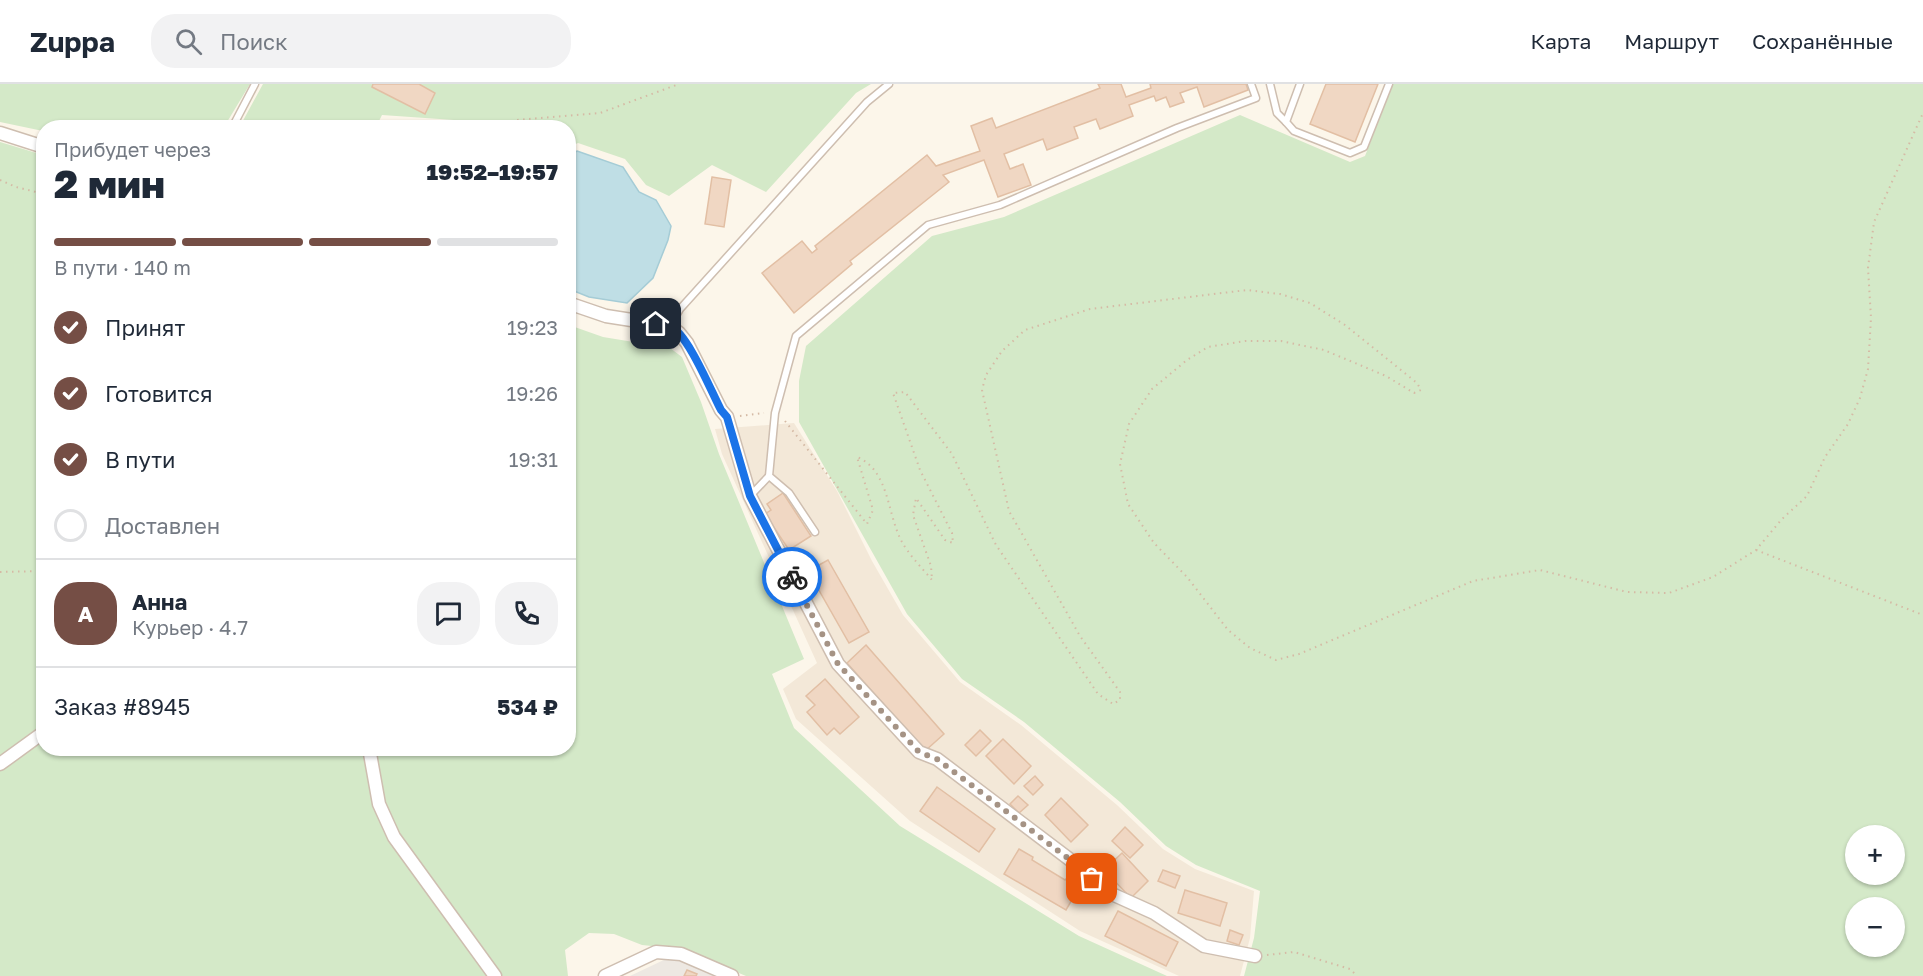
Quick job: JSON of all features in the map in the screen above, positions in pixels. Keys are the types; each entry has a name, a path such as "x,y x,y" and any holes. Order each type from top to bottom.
{"street":[{"path":"0,133 36,144"},
{"path":"576,306 606,316 670,326 687,343 721,410 727,417 750,496 838,664 919,752 937,759 1081,868 1103,890 1154,913 1204,946 1255,956"},
{"path":"0,764 36,738"},
{"path":"370,756 379,804 393,837 495,976"},
{"path":"605,976 656,952 681,954 732,976"}],"lane":[{"path":"236,120 255,84"},
{"path":"670,326 680,309 860,110 890,84"},
{"path":"750,496 769,476 775,412 796,336 928,225 1000,205 1177,128 1256,98 1251,84"},
{"path":"1270,84 1277,113 1294,131 1350,153 1364,147 1389,84"},
{"path":"1286,122 1300,84"},
{"path":"769,476 789,493 814,532"}],"path":[{"path":"517,120 600,113 679,84"},
{"path":"727,417 775,412 791,427 867,524 873,510 858,457 869,462 882,482 901,540 932,580 932,566 913,515 916,498 945,540 953,543 952,533 920,471 893,393 905,392 952,454 1002,554 1098,694 1113,704 1120,700 1120,692 1080,636 1009,511 982,390 986,375 1002,351 1025,330 1090,309 1247,290 1280,294 1310,303 1345,325 1417,383 1421,390 1414,393 1386,376 1324,350 1281,341 1245,341 1208,347 1186,360 1152,389 1129,424 1120,464 1128,504 1154,543 1187,577 1228,630 1251,648 1276,660 1299,654 1473,581 1540,570 1627,592 1669,593 1713,577 1756,550 1782,519 1807,496 1825,457 1848,424 1860,398 1868,369 1871,318 1868,268 1874,222 1923,112"},
{"path":"0,180 36,191"},
{"path":"1756,550 1923,615"},
{"path":"0,572 36,571"},
{"path":"1255,956 1294,952 1350,969 1357,976"}],"shaded area":[{"path":"794,423 837,491 872,561 903,615 960,682 1021,725 1117,805 1163,849 1195,869 1254,891 1250,938 1240,976 1179,976 1080,931 910,821 796,719 783,689 817,663 722,454 715,429"},
{"path":"668,958 680,959 719,976 630,976"}],"green space":[{"path":"0,84 250,84 228,120 36,120 36,130 0,122"},
{"path":"263,84 871,84 856,93 766,192 712,165 669,196 646,185 625,159 576,144 576,120 454,120 382,115 380,120 243,120"},
{"path":"1393,84 1923,84 1923,976 1244,976 1254,938 1260,891 1196,865 1166,846 1120,802 1024,722 962,679 907,614 799,422 799,381 806,346 932,236 1004,217 1240,115 1350,162 1365,156"},
{"path":"0,142 36,153 36,756 576,756 576,327 603,337 670,348 682,357 719,454 804,659 772,674 794,728 900,826 1079,936 1167,976 746,976 682,949 642,945 614,934 589,933 565,950 568,976 0,976"}],"water":[{"path":"576,152 623,167 639,192 656,200 671,226 653,278 627,303 589,297 576,292"}],"building":[{"path":"373,84 419,84 435,93 425,114 372,87"},
{"path":"1098,84 1121,84 1126,97 1151,88 1150,84 1246,84 1248,90 1204,107 1197,87 1180,93 1184,102 1170,107 1166,97 1156,101 1154,96 1129,105 1133,116 1100,129 1096,119 1074,127 1078,138 1047,150 1043,139 1004,154 1010,169 1023,164 1031,185 998,197 984,160 943,175 949,182 850,261 852,264 794,313 762,273 802,241 812,253 817,249 815,246 927,155 936,166 980,151 971,126 992,118 996,128 1100,88"},
{"path":"1326,84 1378,84 1355,142 1310,124"},
{"path":"712,177 731,180 724,227 705,224"},
{"path":"783,493 811,536 789,550 765,514 771,510 767,504"},
{"path":"828,560 869,632 849,643 808,571"},
{"path":"866,645 944,734 925,751 847,663"},
{"path":"825,679 859,717 840,734 834,728 827,735 807,712 815,705 806,696"},
{"path":"980,730 991,741 976,756 965,745"},
{"path":"1003,739 1031,766 1014,784 986,756"},
{"path":"1035,776 1043,785 1033,795 1024,786"},
{"path":"937,787 995,829 979,852 920,811"},
{"path":"1018,796 1028,805 1019,813 1010,804"},
{"path":"1061,798 1088,825 1071,842 1045,815"},
{"path":"1125,827 1143,845 1130,858 1112,841"},
{"path":"1019,849 1033,857 1032,860 1065,880 1067,878 1080,886 1066,910 1004,874"},
{"path":"1122,853 1148,881 1131,898 1104,870"},
{"path":"1163,870 1180,876 1175,888 1158,881"},
{"path":"1185,890 1227,903 1220,926 1178,913"},
{"path":"1118,911 1178,942 1166,966 1105,936"},
{"path":"1230,930 1243,935 1239,945 1227,941"},
{"path":"687,970 697,974 696,976 684,976"}],"way so far":[{"path":"792,577 838,664 919,752 937,759 1081,868 1092,879"}],"route":[{"path":"656,324 670,326 687,343 721,410 727,417 750,496 792,577"}]}
